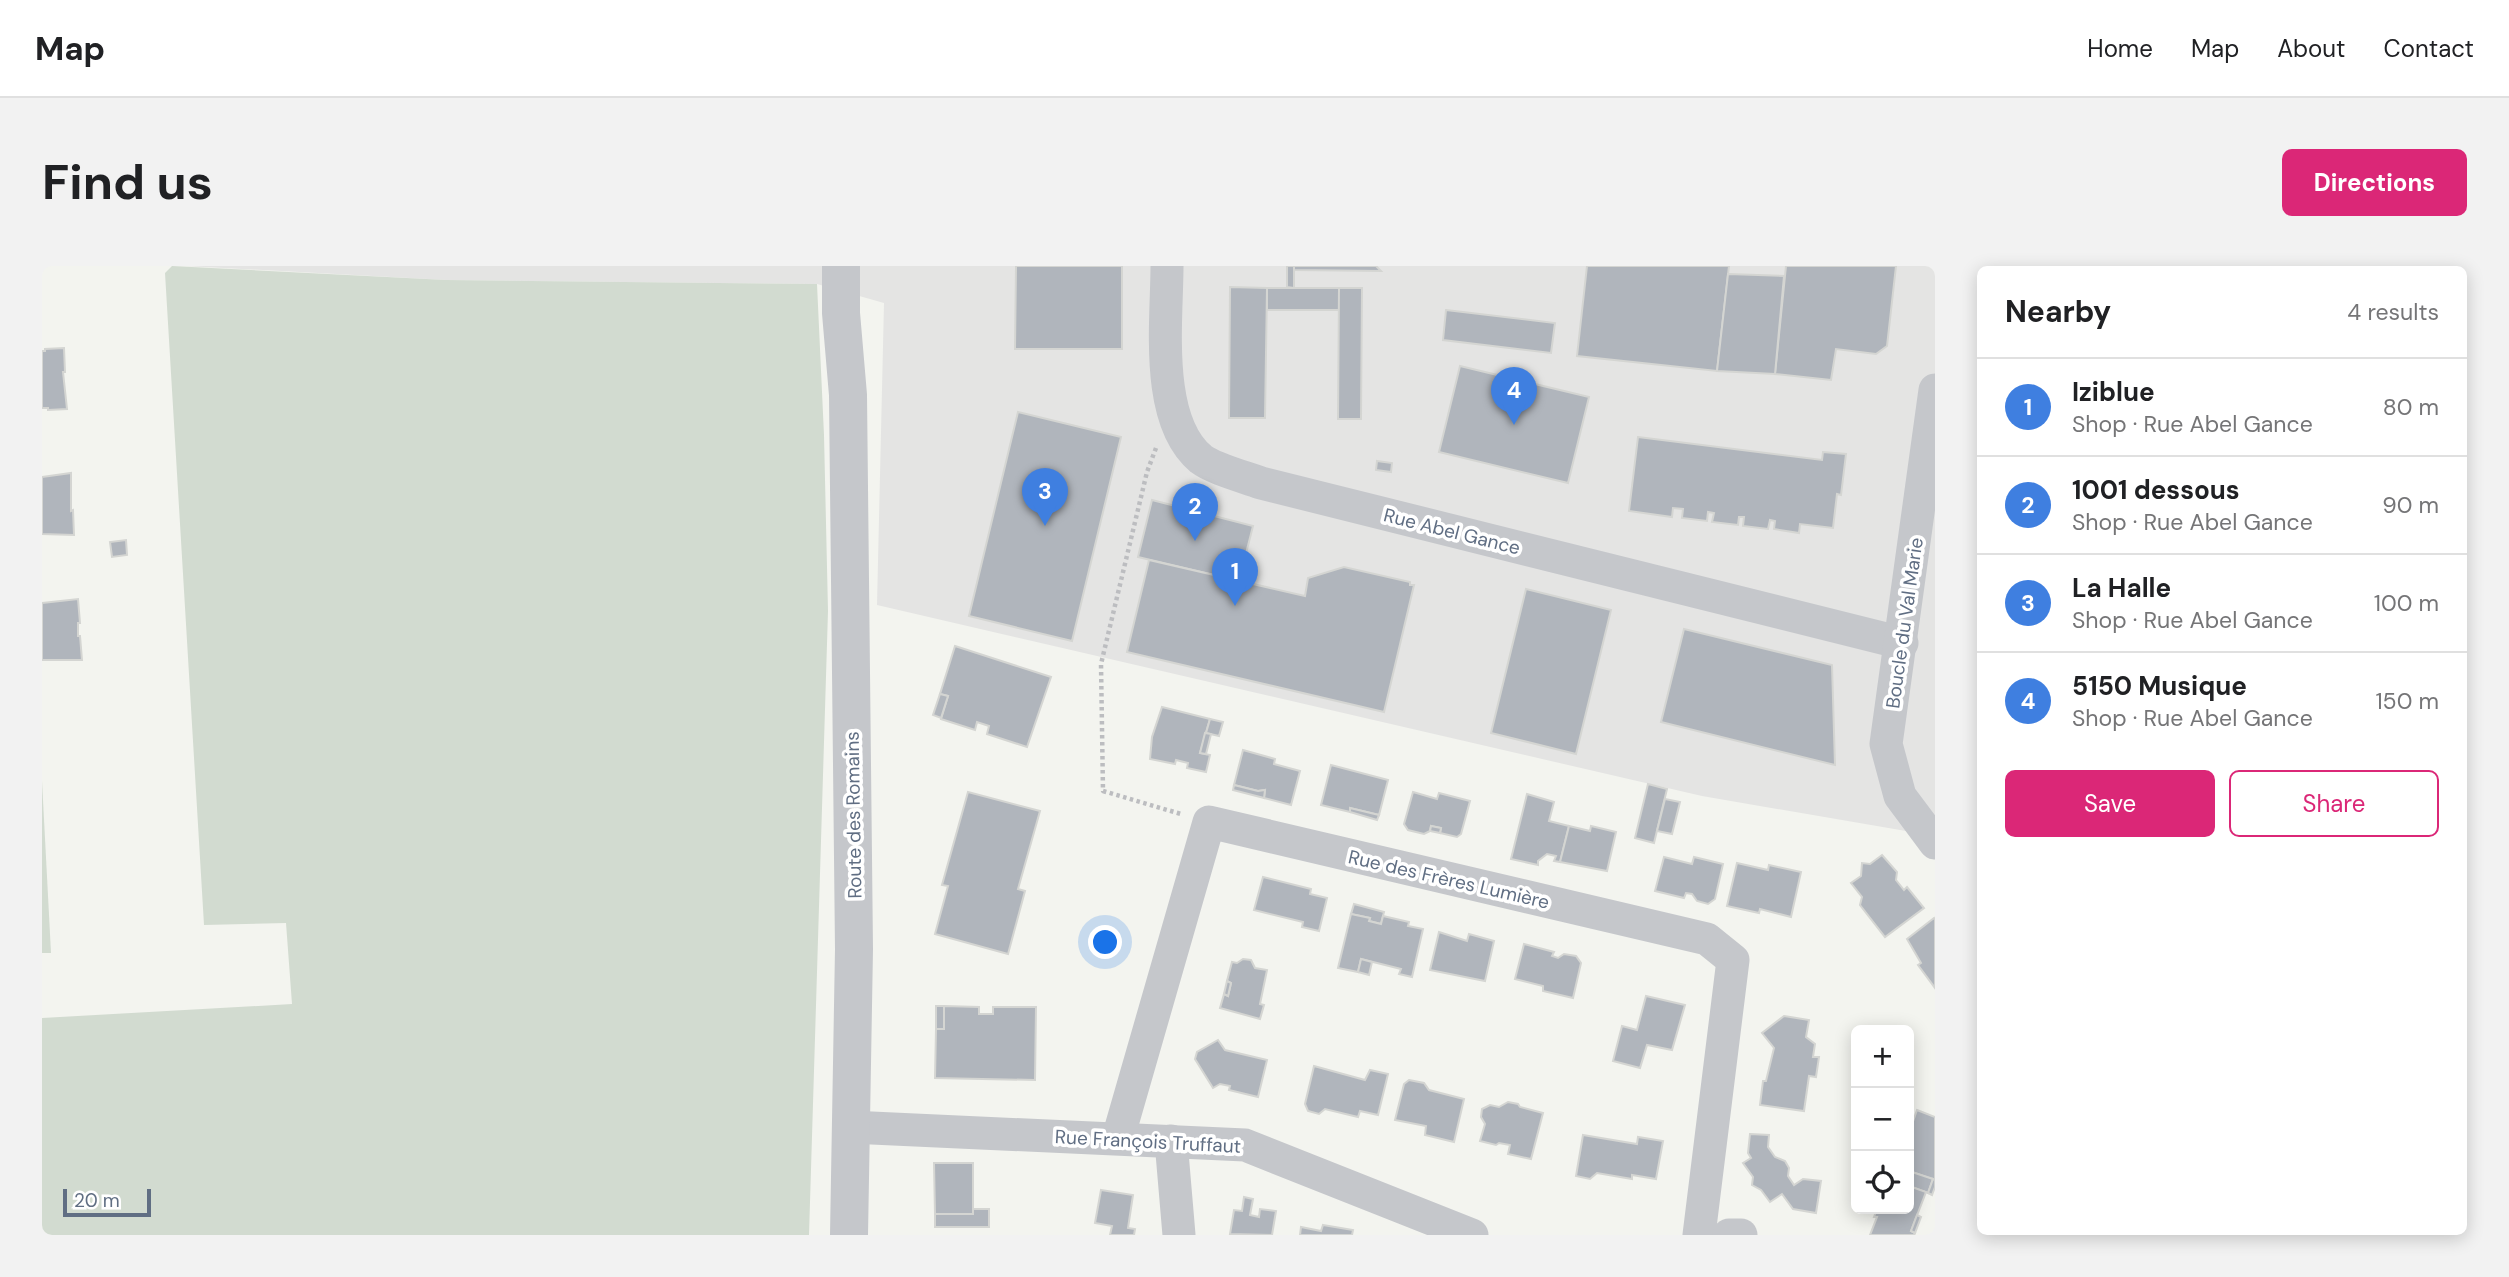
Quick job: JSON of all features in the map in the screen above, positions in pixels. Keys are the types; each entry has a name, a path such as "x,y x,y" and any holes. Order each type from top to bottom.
{"street":[{"name":"Route des Romains","path":"841,266 841,313 848,395 854,949 849,1235"},
{"name":"Route des Romains","path":"848,395 860,304 860,266"},
{"name":"Rue Abel Gance","path":"1167,266 1167,378 1171,408 1186,444 1203,461 1261,483 1902,643"},
{"name":"Boucle du Val Marie","path":"1935,390 1886,744 1900,796 1935,843"},
{"path":"1118,1139 1209,822"},
{"name":"Rue des Frères Lumière","path":"1209,822 1707,939 1733,960 1699,1235"},
{"name":"Rue François Truffaut","path":"850,1127 1245,1145 1472,1235"},
{"path":"1171,1140 1179,1235"},
{"path":"1729,1235 1741,1235"}],"path":[{"path":"1171,408 1147,472 1101,664 1102,791 1209,822"}],"shaded area":[{"path":"172,266 446,280 817,284 828,611 809,1235 42,1235 42,1018 292,1004 286,923 204,925 165,273"},
{"path":"187,266 1935,266 1935,836 1702,796 877,605 884,303 817,284 446,280"},
{"path":"42,781 51,953 42,953"}],"building":[{"path":"1016,266 1122,266 1122,349 1015,349"},
{"path":"1287,266 1294,266 1294,288 1287,287"},
{"path":"1294,266 1376,266 1381,271 1294,270"},
{"path":"1587,266 1729,266 1717,371 1577,356"},
{"path":"1786,266 1896,266 1887,346 1876,354 1836,349 1831,380 1775,374"},
{"path":"1728,274 1784,276 1775,374 1717,371"},
{"path":"1230,287 1267,288 1265,418 1229,418"},
{"path":"1267,288 1339,288 1339,310 1267,310"},
{"path":"1339,288 1362,288 1361,419 1338,419"},
{"path":"1446,310 1555,323 1551,353 1443,340"},
{"path":"64,348 63,372 67,409 48,410 42,408 42,351"},
{"path":"1460,366 1589,397 1568,483 1439,452"},
{"path":"1018,412 1121,437 1072,641 969,616"},
{"path":"1638,437 1822,460 1823,452 1846,454 1841,495 1837,494 1833,528 1800,524 1799,533 1774,529 1775,521 1770,520 1768,529 1743,526 1744,517 1739,517 1738,525 1712,522 1714,513 1708,512 1707,521 1682,518 1683,509 1673,508 1672,517 1629,511"},
{"path":"1377,461 1392,463 1391,472 1376,470"},
{"path":"71,473 74,535 42,534 42,477"},
{"path":"1152,500 1253,526 1239,581 1138,557"},
{"path":"126,540 127,555 112,557 110,542"},
{"path":"1149,560 1305,596 1308,578 1344,567 1410,582 1410,585 1414,585 1384,712 1127,652"},
{"path":"1526,589 1611,610 1576,754 1491,733"},
{"path":"78,599 78,636 82,660 42,660 42,603"},
{"path":"1684,629 1832,665 1835,765 1661,722"},
{"path":"955,646 1051,677 1027,747 987,734 989,726 977,722 975,730 941,719 948,696 940,694"},
{"path":"940,694 948,696 941,718 933,715"},
{"path":"1162,707 1210,719 1200,753 1210,755 1206,772 1187,768 1188,763 1176,760 1175,764 1150,759 1152,737"},
{"path":"1210,719 1223,722 1219,736 1206,733"},
{"path":"1205,733 1211,734 1206,754 1200,753"},
{"path":"1243,750 1275,759 1274,764 1300,771 1291,805 1264,798 1265,790 1258,791 1234,785"},
{"path":"1331,765 1388,780 1379,815 1321,805"},
{"path":"1648,784 1667,789 1654,843 1635,838"},
{"path":"1234,785 1258,791 1265,790 1264,798 1233,790"},
{"path":"968,792 1040,811 1018,889 1025,891 1008,954 935,934 948,886 942,885"},
{"path":"1413,792 1437,799 1439,793 1470,801 1461,834 1457,837 1440,833 1441,828 1431,826 1430,831 1424,834 1408,830 1404,824"},
{"path":"1527,794 1554,802 1549,821 1569,826 1560,862 1554,861 1556,856 1547,854 1538,861 1538,865 1511,859"},
{"path":"1665,799 1680,802 1672,834 1657,831"},
{"path":"1350,808 1379,815 1377,820 1350,812"},
{"path":"1431,826 1441,828 1440,833 1430,831"},
{"path":"1569,826 1590,831 1591,826 1616,832 1607,871 1560,862"},
{"path":"1882,855 1897,872 1896,880 1904,890 1907,887 1924,908 1885,937 1860,905 1862,897 1851,883 1861,876 1862,863 1870,864"},
{"path":"1664,857 1692,864 1694,857 1723,864 1715,899 1708,904 1697,901 1692,894 1686,893 1684,898 1655,891"},
{"path":"1737,863 1768,870 1769,865 1801,872 1791,917 1760,909 1759,913 1727,906"},
{"path":"1263,877 1311,889 1310,894 1327,898 1319,931 1302,927 1303,922 1254,910"},
{"path":"1354,904 1384,912 1381,924 1369,921 1370,918 1351,914"},
{"path":"1351,914 1370,918 1369,921 1381,924 1383,916 1409,922 1408,926 1423,929 1412,977 1399,974 1401,969 1361,959 1358,972 1338,968"},
{"path":"1934,918 1935,988 1918,965 1921,963 1907,939"},
{"path":"1439,932 1467,941 1469,934 1494,941 1485,981 1430,970"},
{"path":"1524,944 1554,952 1552,956 1558,958 1564,954 1576,956 1581,963 1573,998 1543,991 1543,986 1515,979"},
{"path":"1243,959 1251,960 1255,968 1267,970 1260,1004 1264,1005 1260,1019 1220,1008 1224,994 1228,996 1231,983 1227,981 1232,962 1237,963"},
{"path":"1361,959 1372,962 1369,975 1358,972"},
{"path":"1227,981 1231,983 1228,996 1224,994"},
{"path":"1646,996 1685,1005 1672,1050 1647,1045 1640,1068 1613,1061 1622,1026 1637,1030"},
{"path":"936,1006 944,1006 944,1029 936,1029"},
{"path":"944,1006 979,1007 979,1014 993,1014 993,1007 1036,1007 1035,1080 935,1078 936,1029 944,1029"},
{"path":"1784,1016 1809,1020 1806,1037 1815,1044 1813,1057 1819,1057 1816,1077 1809,1076 1804,1111 1760,1105 1763,1081 1766,1081 1774,1048 1762,1033"},
{"path":"1218,1040 1225,1050 1267,1060 1258,1097 1229,1090 1230,1086 1220,1084 1213,1088 1195,1059 1197,1052"},
{"path":"1314,1066 1365,1080 1370,1070 1388,1074 1378,1115 1360,1111 1358,1117 1325,1109 1319,1114 1308,1111 1305,1104"},
{"path":"1409,1080 1424,1083 1429,1090 1464,1099 1454,1142 1425,1135 1426,1126 1395,1120 1404,1084"},
{"path":"1508,1102 1543,1113 1531,1159 1508,1154 1510,1145 1480,1141 1485,1124 1481,1117 1482,1109 1490,1105 1499,1107"},
{"path":"1917,1110 1935,1117 1935,1180 1914,1173 1914,1119"},
{"path":"1750,1134 1769,1135 1768,1147 1775,1157 1785,1161 1789,1168 1788,1176 1794,1185 1803,1179 1821,1181 1816,1213 1793,1209 1782,1194 1770,1202 1761,1190 1752,1185 1753,1177 1743,1163 1751,1158 1748,1153"},
{"path":"1583,1135 1637,1144 1638,1137 1663,1141 1656,1179 1632,1175 1632,1179 1597,1173 1590,1179 1576,1176"},
{"path":"934,1163 973,1163 973,1214 935,1214"},
{"path":"1914,1173 1933,1179 1928,1193 1914,1188"},
{"path":"1933,1179 1935,1187 1932,1195 1928,1193"},
{"path":"1914,1188 1926,1192 1911,1231 1914,1235 1870,1235 1877,1217 1874,1217 1875,1214 1914,1214"},
{"path":"1101,1190 1133,1195 1128,1228 1135,1229 1134,1235 1110,1235 1112,1226 1095,1223"},
{"path":"1244,1197 1253,1199 1250,1215 1259,1217 1260,1209 1276,1211 1272,1235 1230,1234 1234,1210 1242,1211"},
{"path":"973,1209 989,1209 989,1227 935,1227 935,1214 973,1214"},
{"path":"1917,1215 1921,1217 1915,1233 1911,1231"},
{"path":"1323,1225 1353,1230 1352,1235 1300,1235 1301,1227 1321,1231"}],"place":[{"name":"5150 Musique","path":"1514,425"},
{"name":"La Halle","path":"1045,526"},
{"name":"1001 dessous","path":"1195,541"},
{"name":"Iziblue","path":"1235,606"}]}
